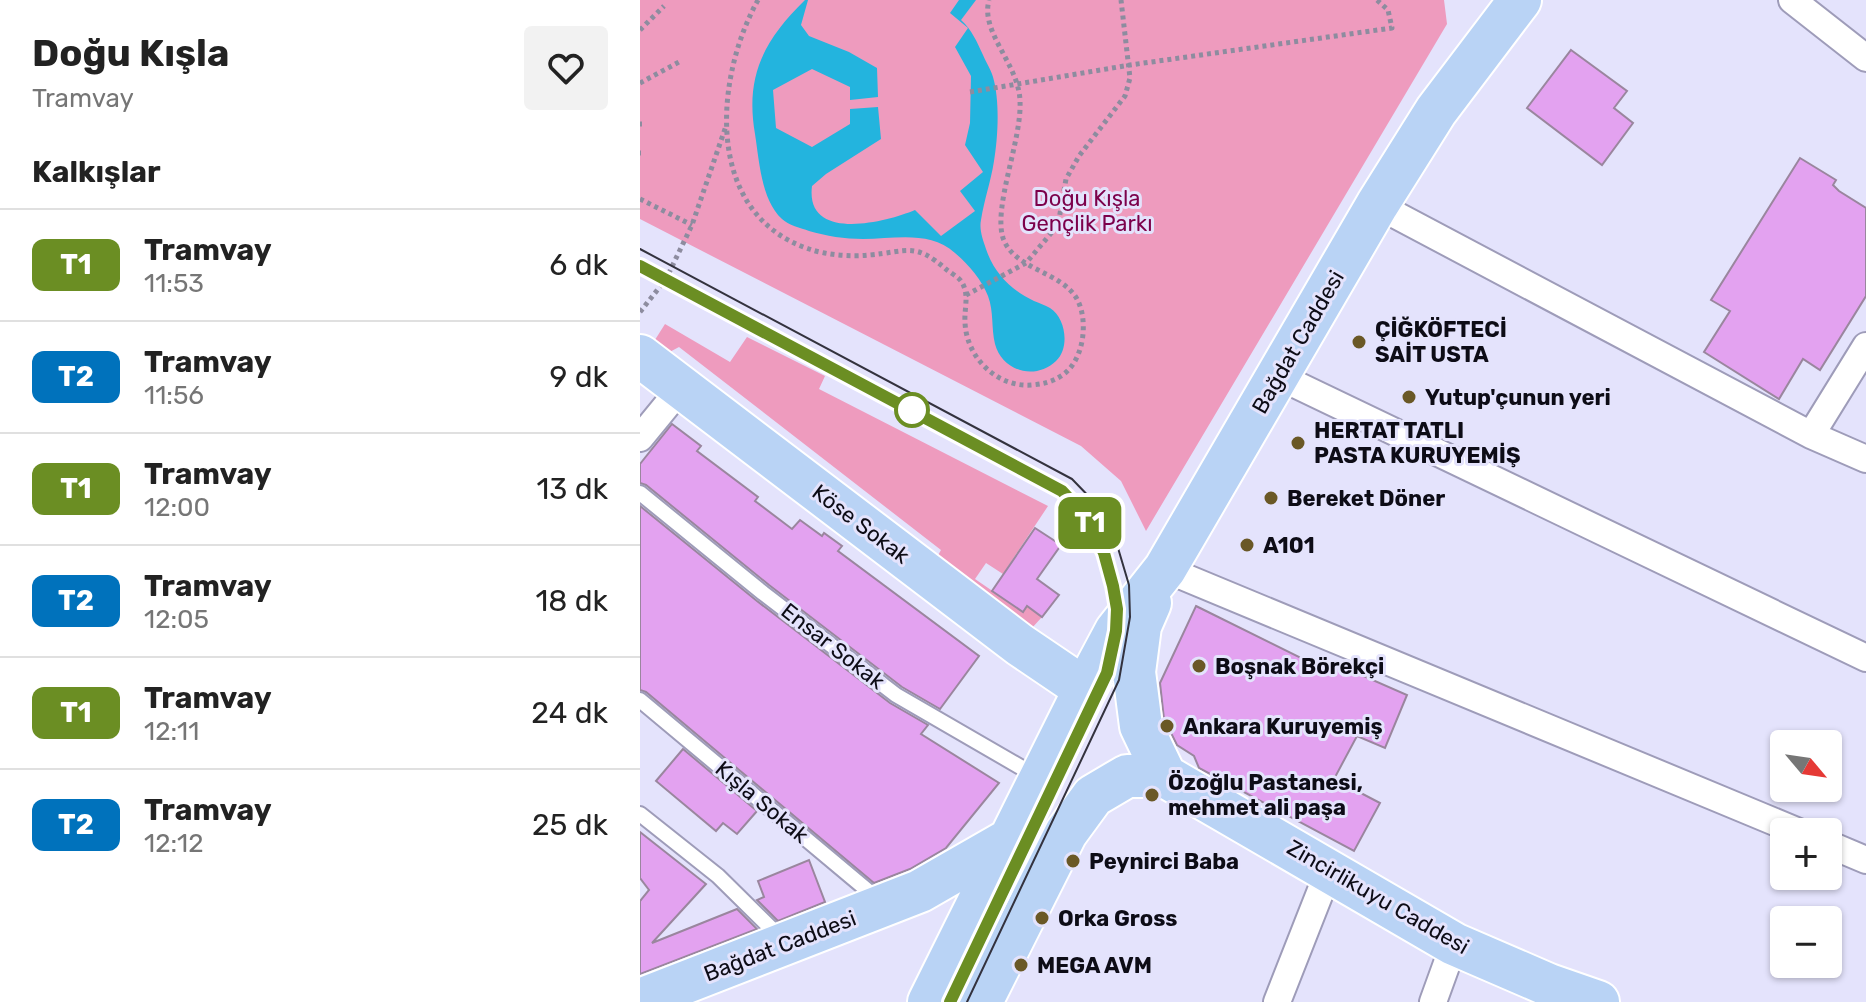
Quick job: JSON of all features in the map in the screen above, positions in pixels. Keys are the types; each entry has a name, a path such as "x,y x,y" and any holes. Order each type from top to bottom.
{"main road":[{"name":"Bağdat Caddesi","path":"929,1002 1116,631 1165,569 1377,205 1436,111 1520,0"},
{"name":"Köse Sokak","path":"640,356 1020,645 1085,689"},
{"path":"981,1002 1066,833 1093,796 1127,776 1165,776 1141,726 1134,672 1140,626 1165,569"},
{"name":"Zincirlikuyu Caddesi","path":"1165,776 1454,944 1549,985 1598,1002"},
{"name":"Bağdat Caddesi","path":"640,1000 902,898 1009,840"},
{"path":"902,898 1028,909"}],"street":[{"path":"1792,0 1866,58"},
{"path":"1377,205 1811,435 1866,459"},
{"path":"1811,435 1866,346"},
{"path":"1278,376 1866,658"},
{"path":"640,438 681,388"},
{"path":"1165,569 1770,820"},
{"path":"1842,850 1866,860"},
{"path":"1277,1002 1329,870"},
{"path":"1433,1002 1454,944"}],"lane":[{"name":"Ensar Sokak","path":"640,493 896,695 1040,779"},
{"name":"Kışla Sokak","path":"640,700 902,898"},
{"path":"640,814 718,876 787,944"}],"path":[{"path":"758,0 733,57 728,84 727,121 729,152 739,189 756,216 771,229 809,250 868,256 900,249 927,254 962,282 966,295 964,320 967,340 976,358 991,373 1008,382 1028,385 1048,382 1064,375 1076,358 1082,338 1083,318 1076,298 1063,284 1026,263 1004,239 1001,210 1016,146 1021,105 1019,82 987,22 989,0"},
{"path":"966,295 1026,263 1058,225 1066,179 1079,156 1125,96 1130,65 1121,0"},
{"path":"970,92 1130,65 1392,28 1388,10 1377,0"},
{"path":"640,30 664,6"},
{"path":"640,83 679,62"},
{"path":"640,312 666,279 692,225 727,121"},
{"path":"640,199 692,225"}],"green space":[{"name":"Doğu Kışla Gençlik Parkı","path":"640,0 1444,0 1447,24 1146,531 1121,481 1081,446 640,219"},
{"path":"665,324 730,362 747,337 825,376 819,389 1048,506 1003,574 986,563 975,579 1023,612 1027,606 1042,617 1031,629 936,559 941,550 679,347 664,355 653,343"}],"water":[{"path":"808,0 801,25 809,36 849,52 877,68 878,97 850,100 850,87 812,69 773,90 776,128 812,147 850,124 850,109 878,107 881,139 812,186 813,204 821,215 833,222 849,224 885,220 915,210 941,236 975,211 960,191 983,172 965,145 970,123 971,76 955,47 968,28 991,72 997,108 993,168 981,220 982,235 989,258 1004,280 1026,297 1050,308 1060,319 1064,341 1056,361 1039,371 1029,372 1012,367 1005,361 995,344 991,308 985,290 970,267 945,246 923,238 856,239 822,234 788,223 775,211 765,190 760,167 753,94 761,60 778,30"},
{"path":"959,0 976,0 961,20 968,28 950,13"}],"building":[{"path":"1571,50 1627,91 1614,108 1633,123 1602,165 1527,108"},
{"path":"1800,158 1836,180 1833,185 1839,191 1866,208 1866,296 1820,370 1803,359 1779,399 1704,352 1730,311 1711,300"},
{"path":"672,424 701,446 697,451 758,497 755,501 792,529 800,520 822,536 824,533 842,546 838,551 979,656 940,709 902,687 640,483 640,464"},
{"path":"640,506 890,703 928,725 921,734 999,783 946,848 910,869 874,883 640,690"},
{"path":"1035,528 1061,545 1037,579 1059,595 1042,617 1027,606 1023,612 992,591"},
{"path":"1196,606 1321,668 1325,659 1407,695 1385,748 1357,736 1334,779 1380,803 1354,851 1199,768 1194,756 1177,745 1164,719 1160,683"},
{"path":"683,749 757,811 737,834 723,823 716,831 656,781"},
{"path":"640,832 706,884 652,943 737,909 757,929 640,974 640,901 649,890 640,878"},
{"path":"809,860 825,902 778,921 757,900 764,897 758,881"}],"tram line":[{"path":"640,249 1072,479 1100,508 1118,548 1129,585 1130,617 1119,680 967,1002"},
{"path":"640,266 1062,491 1088,519 1104,553 1117,609 1116,631 1107,673 950,1002"},
{"name":"T1","path":"640,266 1062,491 1088,519 1104,553 1117,609 1116,631 1107,673 950,1002"}],"place":[{"name":"ÇİĞKÖFTECİ SAİT USTA","path":"1359,342"},
{"name":"Yutup'çunun yeri","path":"1409,397"},
{"name":"HERTAT TATLI PASTA KURUYEMİŞ","path":"1298,443"},
{"name":"Bereket Döner","path":"1271,498"},
{"name":"A101","path":"1247,545"},
{"name":"Boşnak Börekçi","path":"1199,666"},
{"name":"Ankara Kuruyemiş","path":"1167,726"},
{"name":"Özoğlu Pastanesi, mehmet ali paşa","path":"1152,795"},
{"name":"Peynirci Baba","path":"1073,861"},
{"name":"Orka Gross","path":"1042,918"},
{"name":"MEGA AVM","path":"1021,965"}]}
